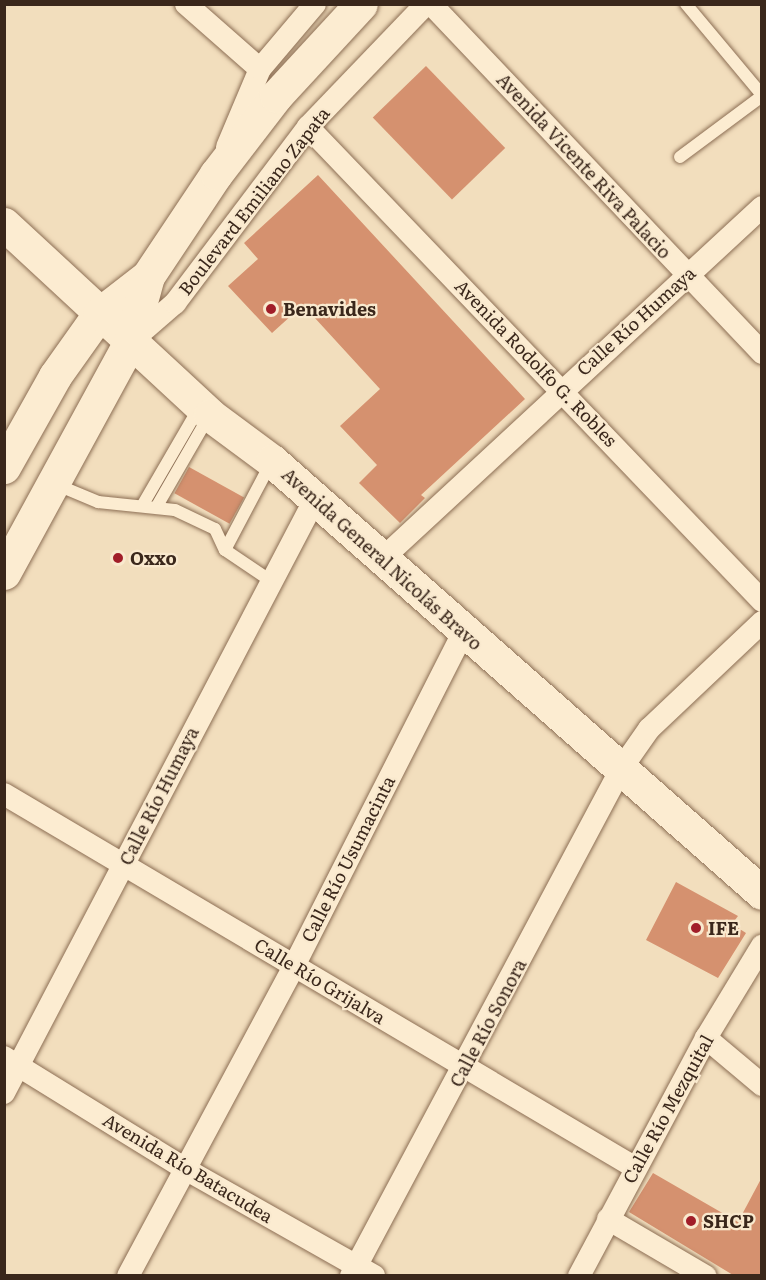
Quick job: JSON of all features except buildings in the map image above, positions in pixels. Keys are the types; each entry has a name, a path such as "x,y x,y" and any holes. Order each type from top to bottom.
{"main road":[{"name":"Boulevard Emiliano Zapata","path":"4,573 51,482 130,342 148,276 216,174 276,96 361,4"},
{"name":"Avenida General Nicolás Bravo","path":"4,224 205,410 272,461 762,893"},
{"name":"Boulevard Emiliano Zapata","path":"4,467 56,376 99,314 148,276"}],"street":[{"path":"186,4 260,69"},
{"name":"Boulevard Emiliano Zapata","path":"216,174 260,69 315,4"},
{"name":"Boulevard Emiliano Zapata","path":"130,342 175,303 308,127 426,4"},
{"name":"Avenida Vicente Riva Palacio","path":"431,4 762,353"},
{"name":"Avenida Rodolfo G. Robles","path":"308,127 762,601"},
{"name":"Calle Río Humaya","path":"382,559 561,389 762,207"},
{"name":"Calle Río Humaya","path":"4,1093 12,1061 124,865 315,499"},
{"name":"Calle Río Sonora","path":"361,1272 621,769 649,729 762,622"},
{"name":"Calle Río Usumacinta","path":"128,1275 187,1170 294,966 464,631"},
{"name":"Calle Río Grijalva","path":"4,794 636,1167"},
{"name":"Calle Río Mezquital","path":"579,1275 706,1038 762,946"},
{"path":"706,1038 762,1085"},
{"name":"Avenida Río Batacudea","path":"12,1061 187,1170 361,1272"},
{"path":"608,1219 705,1275"}],"lane":[{"path":"680,157 762,95 686,4"},
{"path":"157,506 205,410"},
{"path":"142,506 205,410"},
{"path":"225,550 272,461"},
{"path":"51,482 90,501 157,506 215,530 225,550 271,581"}],"place":[{"name":"Benavides","path":"271,309"},
{"name":"Oxxo","path":"118,558"},
{"name":"IFE","path":"696,928"},
{"name":"SHCP","path":"691,1221"}]}
